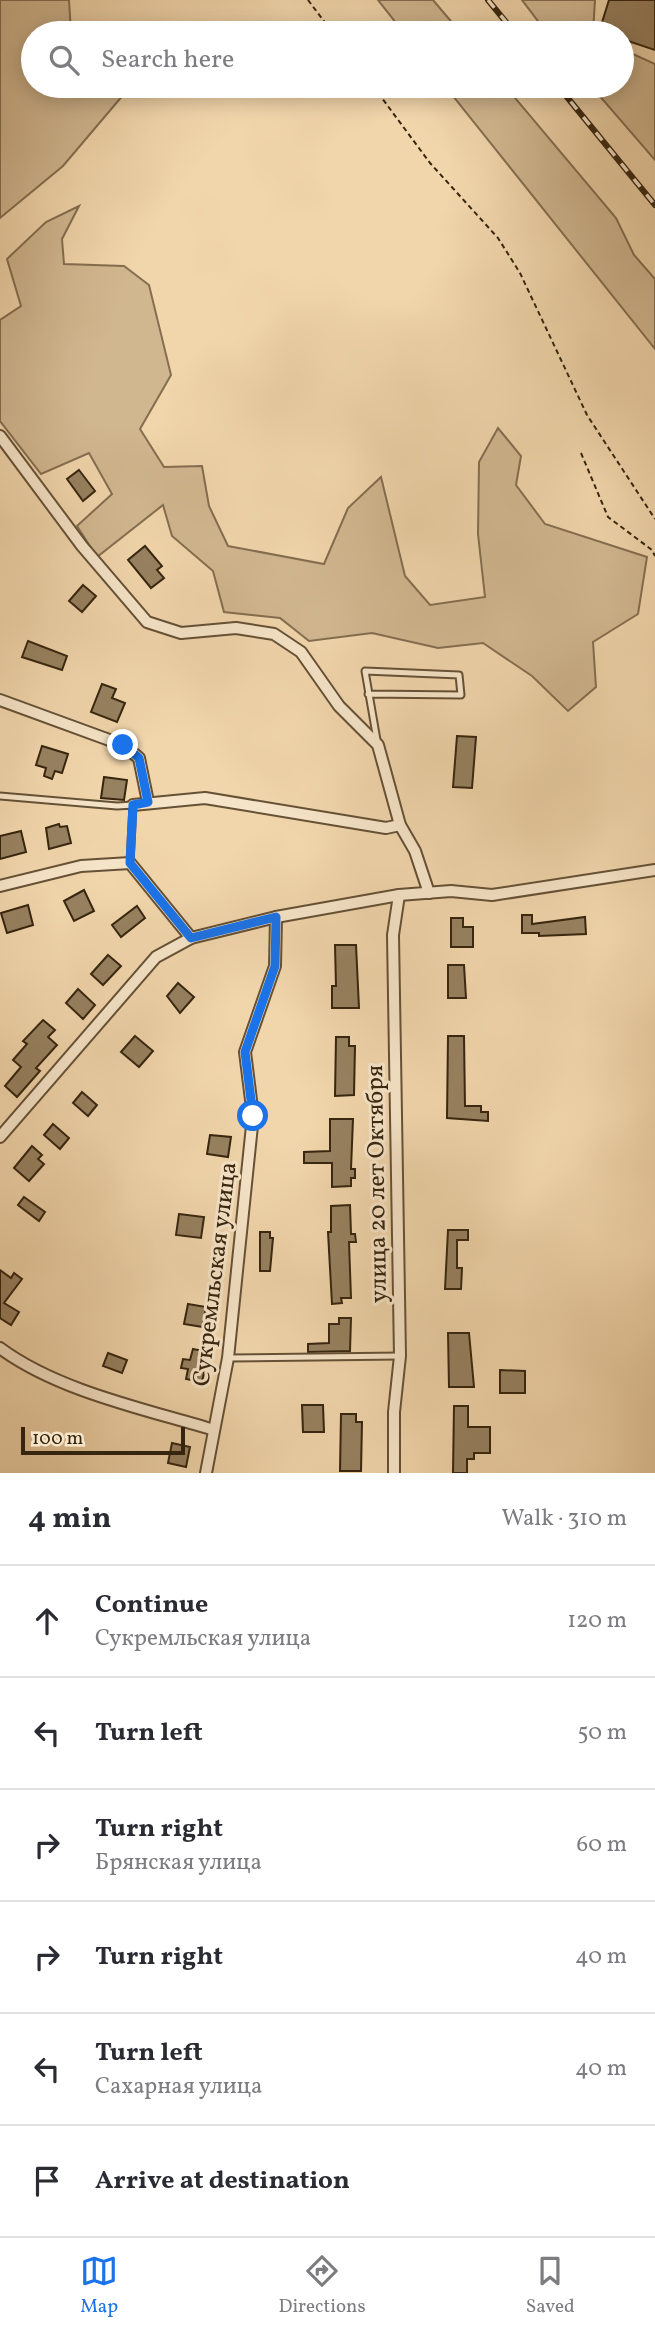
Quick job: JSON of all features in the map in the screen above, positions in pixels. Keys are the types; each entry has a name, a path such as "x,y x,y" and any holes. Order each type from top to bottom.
{"street":[{"path":"0,436 82,546 148,622 181,633 236,628 274,634 301,652 339,706 378,745 400,825 415,851 429,893"},
{"path":"0,700 123,745 139,758 148,802"},
{"path":"133,805 205,799 386,828 400,825"},
{"path":"0,886 81,866 130,863 191,938"},
{"path":"0,1137 156,957 191,938 276,917 399,895 492,895 655,870"},
{"name":"улица 20 лет Октября","path":"394,1473 394,1412 400,1356 393,935 399,895"},
{"name":"Сукремльская улица","path":"206,1473 228,1358 253,1116 245,1052 275,966 276,917"},
{"path":"0,1348 22,1365 86,1389 214,1430"}],"lane":[{"path":"368,694 461,695 459,675 365,671 368,694 378,745"},
{"path":"0,796 133,805 130,863"},
{"path":"228,1358 400,1356"}],"path":[{"path":"308,0 324,21"},
{"path":"382,98 430,163 498,238 520,273 587,415 655,519"},
{"path":"581,453 608,517 652,550 655,556"}],"shaded area":[{"path":"0,0 69,0 70,21 21,21 21,98 121,98 63,166 0,218"},
{"path":"378,0 433,0 451,21 395,21"},
{"path":"522,0 595,0 594,21 538,21"},
{"path":"634,54 655,64 655,160 601,98 634,98"},
{"path":"455,98 515,98 616,218 634,255 655,279 655,349"},
{"path":"79,206 62,239 64,264 124,266 149,285 171,375 140,429 164,467 202,466 209,506 228,546 324,564 348,508 381,477 405,576 430,605 485,597 478,534 479,462 498,428 521,456 516,485 545,524 647,557 638,614 593,642 596,687 568,711 532,676 483,643 438,648 372,633 309,641 280,618 224,612 213,571 172,536 163,505 97,557 77,526 112,494 89,453 41,474 0,421 0,320 21,306 7,259 46,222"}],"building":[{"path":"609,0 655,0 655,50 634,43 634,21 602,21"},
{"path":"79,470 95,491 83,501 67,479"},
{"path":"145,546 162,566 157,570 164,578 151,588 128,560"},
{"path":"83,585 96,596 82,612 69,601"},
{"path":"28,641 67,656 62,670 22,657"},
{"path":"102,684 116,689 112,698 125,703 117,722 91,712"},
{"path":"457,736 476,737 472,788 453,787"},
{"path":"42,746 68,754 62,773 55,771 52,779 44,776 46,768 36,765"},
{"path":"104,777 127,780 124,800 101,798"},
{"path":"59,824 60,827 67,826 71,843 49,849 46,828"},
{"path":"21,831 26,852 0,859 0,836"},
{"path":"84,890 94,911 74,921 64,901"},
{"path":"28,905 33,925 7,933 1,913"},
{"path":"137,906 145,918 121,937 112,925"},
{"path":"522,915 532,915 532,924 585,917 586,934 539,936 539,933 522,933"},
{"path":"451,918 463,918 463,927 473,927 473,947 451,947"},
{"path":"335,945 356,945 359,1008 332,1008 332,986 336,986"},
{"path":"108,955 121,966 103,985 91,974"},
{"path":"448,965 464,965 466,998 448,998"},
{"path":"178,983 194,997 180,1013 167,996"},
{"path":"78,989 95,1005 83,1019 66,1003"},
{"path":"43,1020 55,1030 48,1037 57,1045 36,1068 40,1071 17,1097 5,1086 21,1067 13,1060 27,1044 23,1041"},
{"path":"135,1036 153,1051 139,1067 121,1052"},
{"path":"448,1036 464,1036 465,1106 481,1106 481,1112 488,1112 488,1121 447,1118"},
{"path":"336,1037 349,1037 349,1046 355,1046 354,1095 335,1096"},
{"path":"82,1092 97,1105 88,1116 73,1103"},
{"path":"330,1119 353,1119 351,1169 355,1169 355,1178 351,1178 351,1186 332,1187 332,1163 304,1163 304,1152 330,1151"},
{"path":"53,1124 69,1138 60,1149 44,1135"},
{"path":"210,1135 231,1137 228,1157 207,1154"},
{"path":"32,1146 42,1155 38,1159 44,1164 29,1181 14,1168"},
{"path":"24,1197 45,1212 39,1221 18,1205"},
{"path":"350,1205 351,1234 355,1234 356,1242 349,1242 351,1298 341,1298 342,1303 332,1304 328,1232 331,1232 331,1206"},
{"path":"179,1214 204,1217 201,1238 176,1235"},
{"path":"448,1230 468,1230 468,1240 457,1240 457,1268 462,1268 461,1289 445,1289"},
{"path":"260,1232 270,1232 270,1238 273,1238 270,1271 260,1271"},
{"path":"0,1270 11,1278 14,1273 22,1279 4,1303 19,1312 11,1325 0,1318"},
{"path":"188,1304 206,1307 203,1327 184,1324"},
{"path":"339,1318 351,1318 350,1351 308,1352 308,1344 329,1343 329,1324 339,1324"},
{"path":"448,1333 469,1333 474,1387 449,1387"},
{"path":"193,1349 203,1351 201,1363 206,1364 202,1382 186,1379 188,1369 181,1368 183,1359 190,1360"},
{"path":"108,1353 127,1360 122,1373 103,1366"},
{"path":"500,1370 525,1371 525,1393 500,1393"},
{"path":"302,1405 323,1405 324,1432 303,1432"},
{"path":"454,1406 468,1406 468,1427 490,1427 490,1453 474,1453 474,1459 467,1459 467,1473 453,1473"},
{"path":"341,1414 356,1414 356,1422 362,1422 361,1471 340,1471"},
{"path":"172,1443 190,1447 186,1467 168,1463"}],"railway":[{"path":"488,0 505,21"},
{"path":"568,98 655,205"}],"route":[{"path":"123,745 139,758 148,802 133,805 130,863 191,938 276,917 275,966 245,1052 253,1116"}]}
